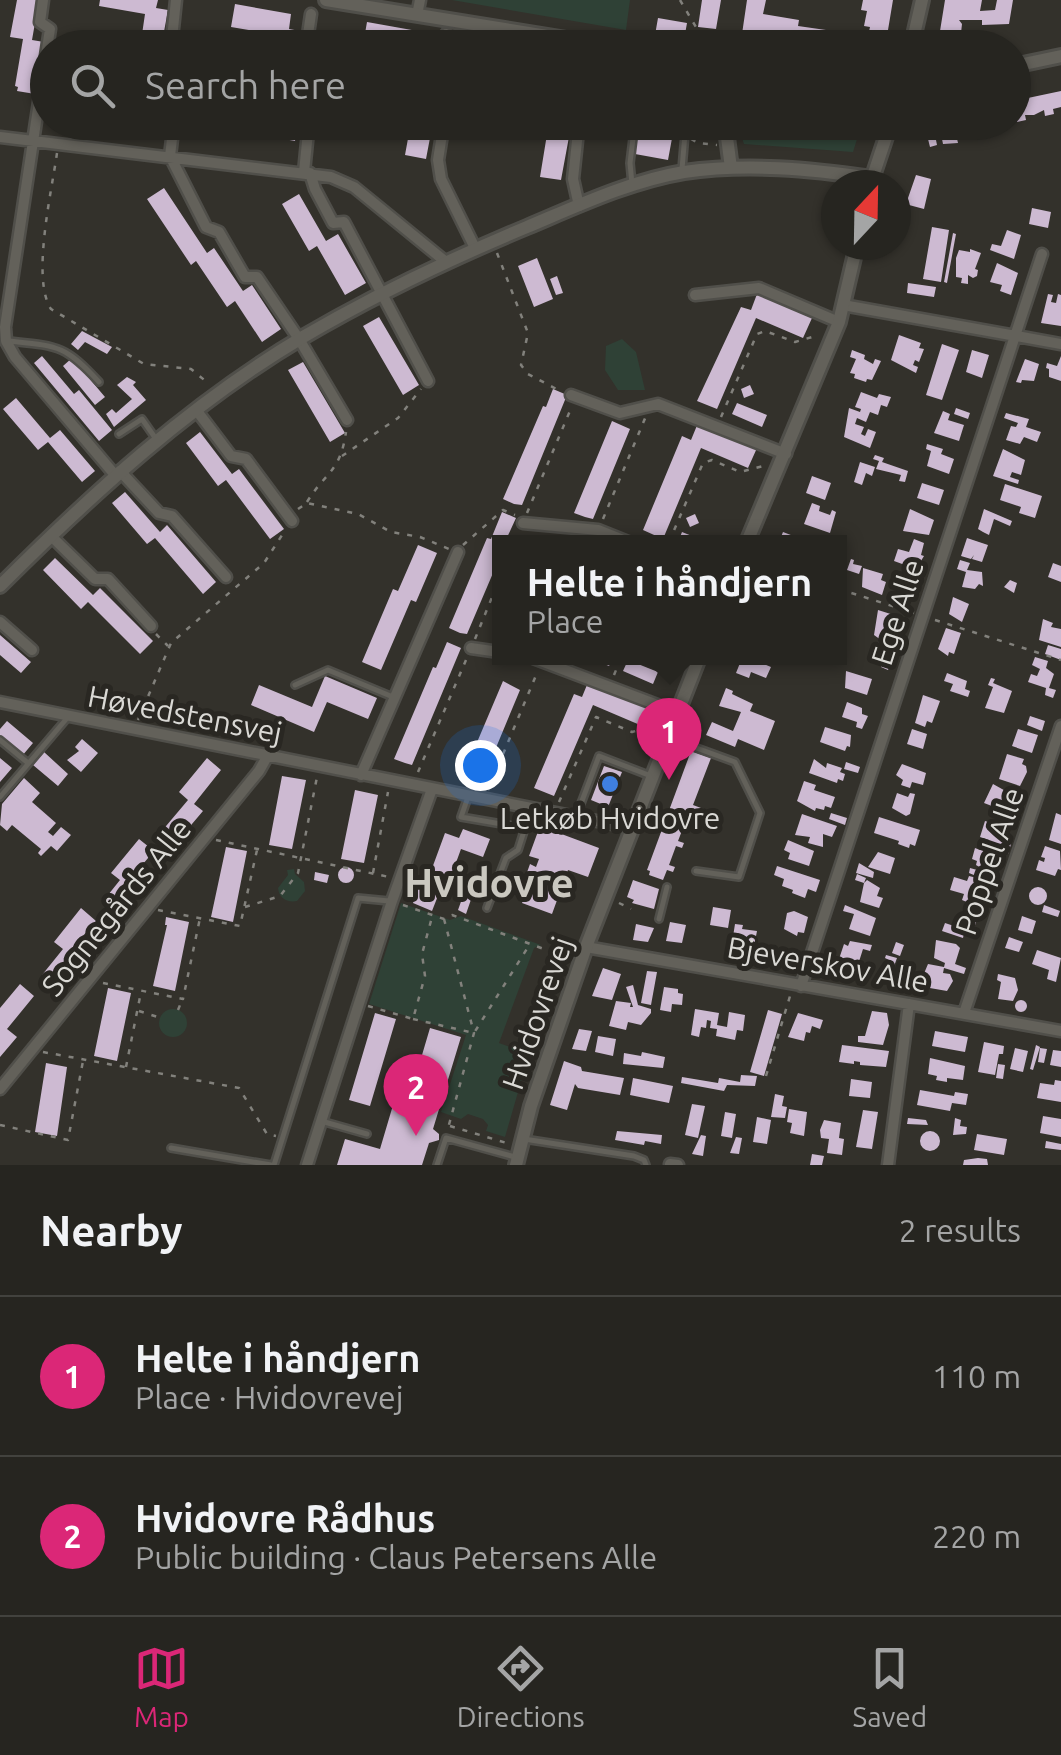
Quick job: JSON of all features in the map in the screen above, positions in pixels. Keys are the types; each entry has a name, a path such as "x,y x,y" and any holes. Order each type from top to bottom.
{"street":[{"path":"43,0 40,22 50,30"},
{"path":"173,30 176,0"},
{"path":"326,0 510,30"},
{"path":"417,15 420,0"},
{"path":"916,30 922,0"},
{"path":"309,30 311,14"},
{"path":"1031,62 1061,56"},
{"path":"0,137 30,140"},
{"path":"226,577 172,516 158,513 118,473 15,357 6,341 3,327 33,140 331,177 354,187 446,262"},
{"path":"172,140 170,156 206,227 219,232 245,276 257,277 348,420"},
{"path":"308,140 307,172 332,223 344,222 428,381"},
{"path":"441,140 438,160 441,180 475,248"},
{"path":"577,140 573,178 579,206"},
{"path":"727,140 730,168"},
{"path":"875,170 885,140"},
{"path":"0,586 157,441 300,339 382,293 475,248 579,206 682,172 730,168 821,173"},
{"name":"Ege Alle","path":"796,985 1042,254"},
{"path":"751,535 837,326 854,260"},
{"path":"695,295 759,288 837,326"},
{"path":"844,305 1061,344"},
{"path":"571,395 620,413 658,404 785,457"},
{"path":"196,412 231,456 246,459 292,521"},
{"path":"524,521 610,535"},
{"path":"50,536 95,579 108,579 151,626"},
{"path":"361,775 458,552"},
{"path":"0,622 32,650"},
{"path":"471,648 492,651"},
{"path":"556,665 676,712"},
{"name":"Hvidovrevej","path":"519,1152 580,963 696,665"},
{"name":"Høvedstensvej","path":"0,702 632,828"},
{"name":"Poppel Alle","path":"964,1012 1061,726"},
{"name":"Sognegårds Alle","path":"0,1089 268,755"},
{"path":"307,1165 432,789"},
{"name":"Bjeverskov Alle","path":"586,947 1061,1031"},
{"path":"888,1165 909,1004"},
{"path":"670,1164 678,1165"}],"lane":[{"path":"632,186 633,140"},
{"path":"682,172 685,140"},
{"path":"6,341 53,346 72,353 99,382"},
{"path":"119,434 142,419 157,441"},
{"path":"294,685 328,670 394,698"},
{"path":"0,797 68,717"},
{"path":"666,738 736,762 760,814 740,877 696,871"},
{"path":"0,740 28,763"},
{"path":"576,817 598,756 652,776"},
{"path":"468,796 460,817 525,828"},
{"path":"487,908 506,858 518,850 536,810"},
{"path":"659,919 667,887"},
{"path":"170,1148 273,1165 358,898 392,901"},
{"path":"321,1121 367,1134"},
{"path":"437,1165 446,1138 519,1152 634,1156 646,1165"}],"path":[{"path":"680,0 698,30"},
{"path":"692,140 728,146"},
{"path":"58,143 45,249 44,299 51,309 144,364 191,368 218,396"},
{"path":"307,503 358,514 391,532 458,552 503,510 524,521 574,402 571,395 539,382 521,365 528,333 492,242"},
{"path":"717,427 757,334 765,331 795,342 837,326"},
{"path":"134,730 170,646 264,564 298,508 307,503 342,456 398,418 428,381"},
{"path":"598,530 651,406"},
{"path":"342,456 348,420"},
{"path":"672,535 703,463 712,460 740,472 785,457"},
{"path":"847,592 1061,660"},
{"path":"412,785 492,597"},
{"path":"151,626 170,646"},
{"path":"484,799 535,665"},
{"path":"609,686 618,665"},
{"path":"245,907 280,896 298,872 319,766"},
{"path":"372,873 390,781"},
{"path":"205,838 400,879"},
{"path":"147,908 240,926 258,849"},
{"path":"605,896 631,909"},
{"path":"392,901 444,919 452,914 580,963"},
{"path":"412,1019 425,976 422,954 433,916"},
{"path":"178,1010 200,918"},
{"path":"444,919 474,1033"},
{"path":"446,1138 474,1033 531,943"},
{"path":"89,980 183,999"},
{"path":"766,1076 796,985"},
{"path":"126,1067 142,990"},
{"path":"359,1004 474,1033"},
{"path":"138,1010 161,1018"},
{"path":"32,1050 239,1088 267,1134 282,1138"},
{"path":"0,1125 68,1140 83,1060"},
{"path":"449,1126 519,1152"}],"green space":[{"path":"452,0 630,0 626,30"},
{"path":"743,140 857,140 853,152 744,144"},
{"path":"622,339 636,352 645,390 618,390 605,370 606,346"},
{"path":"294,869 304,882 305,891 297,901 290,901 282,897 278,888 288,875 287,870"},
{"path":"401,903 450,920 461,916 541,945 534,948 499,1043 529,1054 505,1137 486,1131 488,1125 483,1119 468,1114 461,1119 441,1112 466,1035 369,1004"},
{"path":"173,1009 183,1013 187,1023 183,1033 173,1037 163,1033 159,1023 163,1013"}],"building":[{"path":"17,0 39,0 34,30 30,30 30,93 17,91 15,86 23,39 10,37"},
{"path":"100,0 158,0 156,8 168,10 164,30 143,30 145,14 99,6"},
{"path":"702,0 721,0 716,29 698,27"},
{"path":"747,0 766,0 763,14 799,20 798,26 826,30 743,30"},
{"path":"863,0 893,0 888,30 869,30 864,26 867,11 861,10"},
{"path":"945,0 982,0 980,11 995,10 997,0 1013,0 1009,24 982,25 982,20 959,20 961,30 940,30"},
{"path":"235,4 291,14 289,29 294,30 249,30 231,27"},
{"path":"658,18 687,23 686,30 656,30"},
{"path":"367,22 412,30 366,30"},
{"path":"1061,91 1061,107 1053,109 1054,114 1045,116 1044,110 1031,115 1031,97"},
{"path":"408,140 430,140 426,159 405,155"},
{"path":"546,140 568,140 561,180 540,177"},
{"path":"637,140 672,140 668,160 635,154"},
{"path":"916,175 931,179 924,209 911,206"},
{"path":"164,188 207,253 214,248 243,291 252,285 281,329 262,342 235,301 227,307 196,261 191,265 147,199"},
{"path":"299,194 326,241 338,234 366,283 345,295 317,246 309,251 282,204"},
{"path":"1032,208 1051,212 1048,228 1029,224"},
{"path":"932,227 949,230 941,282 923,279"},
{"path":"1007,230 1021,235 1014,259 990,250 992,244 1001,246"},
{"path":"953,233 956,234 947,283 944,282"},
{"path":"959,250 981,253 975,269 977,276 968,275 968,284 961,283 962,278 956,277 956,258"},
{"path":"537,258 553,299 534,307 518,266"},
{"path":"997,263 1018,273 1011,295 1000,291 1002,285 990,282"},
{"path":"557,276 563,293 556,295 550,279"},
{"path":"908,283 936,287 934,297 907,293"},
{"path":"757,294 812,318 803,338 756,318 717,409 697,401 741,307 751,310"},
{"path":"1048,294 1053,295 1051,302 1056,303 1058,294 1061,295 1061,326 1041,323"},
{"path":"379,317 419,385 403,395 363,326"},
{"path":"82,331 112,347 107,354 85,342 78,350 71,344"},
{"path":"899,335 921,343 919,348 924,349 919,362 915,360 913,365 918,367 916,373 891,360"},
{"path":"942,344 959,350 942,400 926,395"},
{"path":"852,350 865,355 864,359 873,364 875,359 881,361 872,380 866,382 850,373 856,359 850,357"},
{"path":"972,350 989,355 982,378 966,372"},
{"path":"42,356 74,394 79,390 112,430 99,441 34,363"},
{"path":"1061,356 1061,381 1049,377 1046,368 1047,363 1057,366"},
{"path":"72,358 105,397 95,405 63,366"},
{"path":"1025,359 1039,364 1034,381 1016,382"},
{"path":"303,362 345,433 330,442 288,370"},
{"path":"127,377 136,382 133,385 146,400 114,427 106,414 112,409 116,413 132,399 117,385"},
{"path":"750,385 754,394 744,398 741,389"},
{"path":"553,389 567,395 522,505 514,504 503,499"},
{"path":"861,392 877,398 879,394 891,397 887,407 881,405 878,415 870,412 866,422 857,418 855,424 864,427 861,434 865,436 868,429 876,432 870,448 844,437 849,408 860,412 855,407"},
{"path":"16,398 50,438 60,430 95,471 82,482 48,442 38,450 3,409"},
{"path":"737,403 767,415 762,427 732,414"},
{"path":"956,408 970,413 968,419 954,414"},
{"path":"943,411 950,414 948,420 964,425 959,441 934,433"},
{"path":"1006,413 1029,419 1026,427 1041,432 1037,442 1024,437 1020,444 1006,440 1011,426 1018,423 1004,418"},
{"path":"612,421 630,429 593,519 574,513"},
{"path":"698,423 757,448 748,468 701,448 665,535 643,530 682,436 691,440"},
{"path":"200,432 232,474 239,469 284,529 270,539 226,480 218,486 186,443"},
{"path":"927,444 943,449 941,454 954,459 949,474 927,466 931,451 926,449"},
{"path":"1003,449 1025,460 1021,475 1012,472 1010,477 1019,480 1018,484 993,476"},
{"path":"875,455 884,458 882,462 908,471 905,482 899,481 901,475 876,469 879,461 873,459"},
{"path":"860,462 875,467 872,476 866,473 862,485 854,482"},
{"path":"812,476 831,483 825,500 806,493"},
{"path":"922,483 944,490 939,505 917,498"},
{"path":"1005,484 1042,496 1035,518 1019,513 1021,507 1000,500"},
{"path":"125,492 160,532 167,525 216,582 203,594 155,538 147,544 112,503"},
{"path":"812,503 820,506 819,511 830,515 832,510 836,512 830,533 804,524"},
{"path":"910,509 934,520 929,535 903,531"},
{"path":"984,509 1012,521 1010,526 994,519 989,535 978,529"},
{"path":"502,512 516,518 508,535 493,535"},
{"path":"695,514 699,523 690,527 686,518"},
{"path":"487,538 491,539 492,575 467,634 460,633 449,628"},
{"path":"967,538 988,545 982,562 972,559 974,555 971,559 961,556"},
{"path":"914,539 924,543 924,556 916,569 894,561 898,549 909,552"},
{"path":"418,545 437,553 416,602 411,600 381,670 362,662 393,589 398,591"},
{"path":"55,558 93,595 100,588 153,641 140,654 88,602 81,609 43,570"},
{"path":"851,559 853,564 862,566 859,574 847,570"},
{"path":"960,560 970,563 967,570 982,572 983,586 962,587 966,572 957,569"},
{"path":"1053,563 1061,566 1061,582 1048,577"},
{"path":"863,568 883,574 881,580 886,582 882,595 862,587"},
{"path":"1010,580 1017,583 1014,593 1004,587"},
{"path":"953,597 969,604 962,622 949,614"},
{"path":"878,610 897,616 889,636 883,634 881,640 874,635"},
{"path":"1043,619 1053,623 1051,627 1061,629 1061,647 1039,640"},
{"path":"946,628 961,633 954,654 949,652 948,656 938,649"},
{"path":"0,635 31,662 21,673 0,655"},
{"path":"879,641 889,644 887,650 894,653 888,670 881,667 883,661 873,658"},
{"path":"447,642 461,648 412,765 394,759 433,667 436,668"},
{"path":"1048,645 1061,649 1061,660 1045,654"},
{"path":"1035,657 1048,661 1046,668 1054,674 1049,688 1056,690 1053,698 1045,695 1046,688 1028,682 1031,674 1037,676 1040,669 1032,665"},
{"path":"626,665 640,665 658,672 653,684 623,671"},
{"path":"739,665 771,667 766,678 751,672 749,678 736,673"},
{"path":"846,671 872,679 867,695 845,688"},
{"path":"947,673 967,681 968,697 950,691 953,684 944,681"},
{"path":"325,676 377,698 368,719 327,702 314,732 251,705 259,685 312,707"},
{"path":"991,678 995,679 993,683 1012,691 1004,713 985,708 993,687 988,685"},
{"path":"589,680 649,705 640,725 593,705 554,796 534,788 574,694 582,697"},
{"path":"503,681 520,690 483,779 475,778 464,773"},
{"path":"726,688 753,704 750,711 775,721 764,750 738,739 735,747 706,735 712,722 733,731 741,712 719,706"},
{"path":"923,695 940,701 932,723 927,721 925,727 915,723"},
{"path":"847,702 862,708 862,714 868,716 862,729 856,727 857,722 842,717"},
{"path":"1030,716 1045,721 1042,731 1027,725"},
{"path":"7,721 33,743 22,756 0,736"},
{"path":"825,727 851,735 850,747 845,751 820,742"},
{"path":"912,729 927,734 923,749 907,744"},
{"path":"1018,729 1038,735 1032,753 1012,746"},
{"path":"82,739 98,753 81,772 67,760 79,751 75,747"},
{"path":"691,751 711,758 693,805 709,811 707,817 688,814 684,824 690,826 688,830 683,828 678,841 684,843 682,848 676,846 669,865 675,867 673,872 667,870 663,880 649,875 647,870"},
{"path":"44,752 68,774 58,786 33,765"},
{"path":"1007,754 1024,759 1022,764 1027,772 1020,786 999,779"},
{"path":"0,758 12,768 0,782"},
{"path":"207,758 221,770 194,804 203,811 175,844 161,832 188,800 179,792"},
{"path":"814,759 826,768 827,763 842,768 843,781 838,779 837,783 809,773"},
{"path":"846,762 860,767 858,773 844,769"},
{"path":"902,764 926,773 923,785 901,785 903,780 896,775"},
{"path":"604,766 622,772 608,807 591,800"},
{"path":"282,776 306,780 292,849 269,845"},
{"path":"24,778 40,793 32,802 56,823 48,832 53,836 61,827 71,835 57,851 51,846 41,856 41,849 12,825 7,831 0,825 2,804"},
{"path":"804,781 816,785 814,790 835,797 831,808 825,806 824,810 815,811 797,801"},
{"path":"993,784 1011,794 1005,811 984,803"},
{"path":"355,790 378,795 364,863 341,859"},
{"path":"897,793 908,797 915,794 906,816 892,808"},
{"path":"831,813 847,818 845,825 829,819"},
{"path":"1056,813 1061,815 1061,844 1049,840"},
{"path":"802,814 837,826 832,837 823,834 823,847 808,843 810,837 795,835"},
{"path":"879,817 920,830 915,846 910,844 909,848 874,833"},
{"path":"985,821 1007,828 1003,842 1011,844 1008,854 999,851 1001,844 988,843 980,837"},
{"path":"540,826 599,848 588,877 568,870 552,914 522,903 527,891 521,889 530,864 536,867 539,859 529,856"},
{"path":"463,829 490,839 483,857 461,849 446,890 441,888 432,911 413,903 421,880 427,882 445,833 459,838"},
{"path":"139,839 154,851 126,884 136,892 119,912 104,900 120,880 111,873"},
{"path":"788,840 814,851 809,866 788,859 790,853 784,850"},
{"path":"982,846 998,858 994,870 981,868 972,859 975,848 980,850"},
{"path":"1045,846 1060,851 1061,870 1055,876 1036,870 1039,860 1044,862 1041,857"},
{"path":"226,847 247,851 233,922 211,917"},
{"path":"878,852 895,858 890,874 868,867"},
{"path":"859,863 874,872 873,878 856,873"},
{"path":"777,866 820,880 816,892 808,889 805,898 792,893 793,890 782,886 784,879 774,875"},
{"path":"346,867 354,875 346,883 338,875"},
{"path":"970,868 988,873 986,880 969,873"},
{"path":"315,872 329,875 327,883 314,880"},
{"path":"969,876 977,878 974,885 987,890 982,907 976,907 979,912 967,908 969,903 962,900 964,894 950,890 954,877 967,881"},
{"path":"633,880 659,889 654,909 632,903 634,900 627,897"},
{"path":"867,880 880,888 877,896 883,898 879,908 860,902"},
{"path":"468,882 476,885 466,914 458,910"},
{"path":"1038,887 1047,896 1038,905 1029,896"},
{"path":"845,905 876,918 870,936 849,929 854,914 843,911"},
{"path":"1044,905 1060,911 1058,917 1042,912"},
{"path":"713,907 731,910 728,928 710,925"},
{"path":"81,908 96,921 68,953 78,961 57,987 42,975 63,949 54,942"},
{"path":"794,911 808,917 804,933 798,932 797,936 784,929 787,913"},
{"path":"962,913 977,918 972,936 964,933 963,938 942,931 945,923 957,927"},
{"path":"1022,916 1036,921 1032,934 1018,930"},
{"path":"166,917 189,922 175,991 153,986"},
{"path":"670,922 686,925 682,943 666,941"},
{"path":"636,924 654,928 648,942 633,940"},
{"path":"735,924 757,931 752,957 735,951"},
{"path":"1009,937 1023,942 1019,952 1005,948"},
{"path":"936,940 956,944 960,948 955,964 966,968 964,974 944,968 943,973 950,974 953,981 947,991 920,983 928,964 944,967 945,963 934,958"},
{"path":"850,941 872,945 870,951 863,949 856,971 837,965 844,944 848,946"},
{"path":"896,942 904,945 900,956 892,953"},
{"path":"1037,950 1061,958 1056,982 1047,979 1049,970 1032,964"},
{"path":"886,955 897,958 893,969 887,967"},
{"path":"603,968 621,974 612,1000 592,996"},
{"path":"647,971 657,972 651,1005 641,1003"},
{"path":"998,974 1015,978 1018,990 1013,1001 998,999"},
{"path":"894,977 901,978 899,991 892,990"},
{"path":"20,984 34,996 7,1029 17,1037 0,1057 0,1008"},
{"path":"633,985 638,1005 651,1009 651,1013 641,1025 628,1022 626,1030 609,1026 616,1001 631,1003 633,1007 626,987"},
{"path":"664,987 683,994 682,1005 672,1004 671,1012 660,1010"},
{"path":"108,988 131,993 117,1061 94,1056"},
{"path":"1016,1001 1026,1001 1026,1011 1016,1011"},
{"path":"695,1009 719,1013 717,1025 727,1027 729,1012 745,1015 743,1031 737,1030 735,1040 716,1036 717,1029 710,1028 711,1021 707,1020 699,1037 691,1035"},
{"path":"768,1010 782,1014 764,1076 750,1072"},
{"path":"872,1011 887,1013 889,1025 883,1045 858,1042 858,1036 865,1036"},
{"path":"375,1013 396,1019 370,1106 349,1100"},
{"path":"798,1013 823,1020 820,1029 812,1026 810,1033 806,1032 804,1041 788,1037"},
{"path":"430,1028 461,1037 433,1129 439,1140 429,1143 422,1165 337,1165 345,1139 380,1149 396,1095 409,1099"},
{"path":"579,1029 592,1031 586,1051 572,1049"},
{"path":"935,1031 968,1037 965,1052 932,1046"},
{"path":"598,1036 616,1039 613,1056 595,1052"},
{"path":"984,1042 1004,1046 995,1075 978,1072"},
{"path":"842,1045 889,1051 886,1067 839,1062"},
{"path":"1036,1045 1040,1047 1033,1070 1030,1069"},
{"path":"1015,1048 1028,1051 1023,1072 1010,1069"},
{"path":"1040,1048 1047,1049 1044,1063 1038,1062"},
{"path":"1053,1050 1061,1051 1061,1067 1050,1065"},
{"path":"642,1052 665,1057 663,1068 623,1064 624,1053 641,1056"},
{"path":"930,1058 965,1066 963,1080 936,1080 937,1076 928,1074"},
{"path":"564,1061 581,1067 582,1071 624,1078 620,1095 578,1088 575,1084 567,1110 550,1105"},
{"path":"46,1063 67,1067 57,1136 35,1132"},
{"path":"998,1064 1005,1065 1003,1079 996,1078"},
{"path":"741,1075 757,1076 755,1086 727,1085 724,1091 681,1083 682,1077 740,1082"},
{"path":"633,1078 673,1086 669,1103 630,1095"},
{"path":"851,1079 872,1082 870,1098 849,1096"},
{"path":"1055,1080 1061,1081 1061,1102 1037,1098 1040,1083 1054,1085"},
{"path":"920,1090 954,1096 955,1092 968,1094 966,1105 952,1103 950,1111 917,1105"},
{"path":"775,1094 784,1096 785,1118 771,1117"},
{"path":"692,1104 705,1106 698,1138 685,1135"},
{"path":"789,1109 807,1112 804,1136 790,1133"},
{"path":"863,1110 878,1112 872,1149 856,1147"},
{"path":"725,1112 736,1114 732,1138 721,1136"},
{"path":"1043,1116 1061,1119 1061,1137 1040,1133"},
{"path":"757,1117 771,1120 767,1144 753,1142"},
{"path":"908,1118 926,1120 928,1125 907,1124"},
{"path":"955,1118 961,1120 960,1126 967,1127 966,1134 953,1135"},
{"path":"824,1120 841,1123 842,1155 827,1153 829,1139 821,1138 820,1130"},
{"path":"617,1131 662,1135 661,1144 615,1140"},
{"path":"930,1131 940,1141 930,1151 920,1141"},
{"path":"977,1134 1007,1139 1004,1155 974,1150"},
{"path":"701,1135 706,1136 703,1156 692,1154"},
{"path":"736,1137 742,1138 739,1154 730,1153"},
{"path":"1046,1141 1061,1144 1061,1150 1045,1148"},
{"path":"812,1154 824,1156 822,1165 810,1165"},
{"path":"987,1159 988,1165 963,1165 964,1160"}],"place":[{"name":"Helte i håndjern","path":"669,780"},
{"name":"Letkøb Hvidovre","path":"610,784"},
{"name":"Hvidovre Rådhus","path":"416,1136"}],"district":[{"name":"Hvidovre","path":"489,882"}]}
